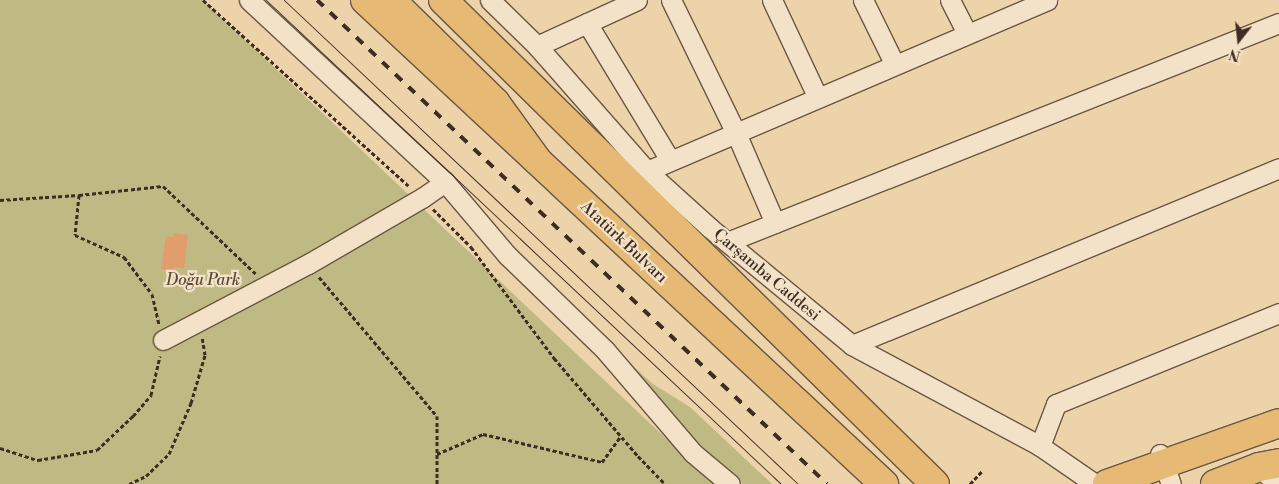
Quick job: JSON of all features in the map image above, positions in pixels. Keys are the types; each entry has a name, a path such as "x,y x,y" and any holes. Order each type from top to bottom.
{"main road":[{"name":"Atatürk Bulvarı","path":"365,0 884,484"},
{"path":"391,0 495,102 537,160"},
{"path":"443,0 935,484"},
{"path":"1107,484 1164,467 1279,423"},
{"path":"1215,484 1272,471"}],"street":[{"path":"249,0 445,182 507,255 606,350 693,453 730,484"},
{"name":"Çarşamba Caddesi","path":"490,0 537,46 647,170 727,242 852,345 1040,446 1096,484"},
{"path":"537,46 637,0"},
{"path":"671,0 736,132 775,223"},
{"path":"772,0 818,98"},
{"path":"864,0 895,65"},
{"path":"950,0 968,34"},
{"path":"647,170 1046,0"},
{"path":"587,23 670,160"},
{"path":"727,242 1279,23"},
{"path":"852,345 1279,168"},
{"path":"163,340 308,264 422,198 445,182"},
{"path":"1040,446 1056,404 1279,313"}],"path":[{"path":"203,0 422,198 471,247 554,358 665,484"},
{"path":"0,200 79,195 163,186 267,284"},
{"path":"0,448 38,460 96,450 133,416 151,395 163,340 152,294 124,257 75,235 79,195"},
{"path":"308,264 437,416 438,484"},
{"path":"129,484 146,476 168,454 191,403 205,355 199,322"},
{"path":"437,454 483,434 602,462 621,436"},
{"path":"970,484 983,470"}],"green space":[{"name":"Doğu Park","path":"0,0 203,0 714,484 0,484"},
{"path":"624,358 653,384 690,407 772,484 743,484 718,465 698,447"}],"building":[{"path":"174,233 188,235 184,269 175,267 174,271 161,269 166,236 173,237"}],"tram line":[{"path":"266,0 781,484"},
{"path":"284,0 798,484"}],"railway":[{"path":"317,0 827,484"}]}
